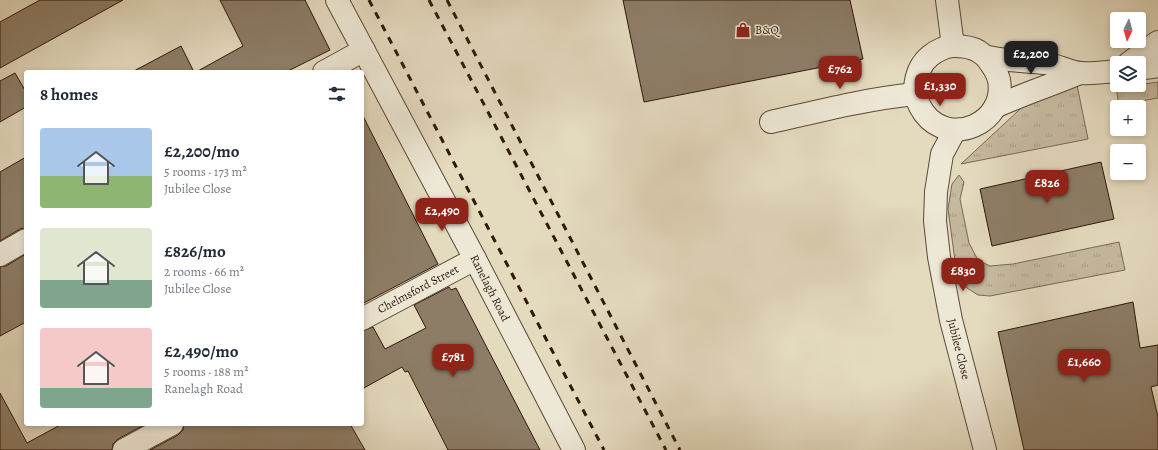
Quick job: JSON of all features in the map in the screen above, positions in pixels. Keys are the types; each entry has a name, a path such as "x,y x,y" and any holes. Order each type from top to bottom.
{"street":[{"name":"Ranelagh Road","path":"337,0 475,259 574,450"},
{"path":"947,0 953,46"},
{"path":"1139,56 1158,42"},
{"path":"953,46 965,46 976,50 986,57 994,68 999,80 999,94 995,107 988,117 979,124 967,129 955,130 941,127 928,119 920,107 915,94 916,80 920,68 924,62 940,50 953,46"},
{"path":"328,70 364,50"},
{"path":"986,57 1047,64 1080,73 1110,72"},
{"path":"1146,68 1158,66"},
{"path":"995,107 1019,96 1045,88 1080,73"},
{"path":"771,122 847,106 872,99 915,94"},
{"name":"Jubilee Close","path":"955,130 942,154 936,192 935,221 939,257 951,320 985,450"},
{"path":"0,255 24,241"},
{"name":"Chelmsford Street","path":"364,318 475,259"},
{"path":"124,450 168,426"}],"green space":[{"path":"1158,82 1158,98 1146,100 1118,100 1117,92 1146,92 1146,84"},
{"path":"1077,85 1088,139 961,164 1032,98"},
{"path":"959,175 964,182 960,199 969,243 978,260 990,266 1013,264 1119,242 1125,270 990,296 978,295 964,286 956,268 948,209 952,184"}],"building":[{"path":"40,0 123,0 0,68 0,22"},
{"path":"220,0 305,0 330,50 290,70 200,70 243,46"},
{"name":"B&Q","path":"623,0 850,0 863,59 644,102"},
{"path":"181,46 193,70 136,70"},
{"path":"15,73 24,89 24,108 0,122 0,81"},
{"path":"364,118 438,264 364,303"},
{"path":"24,158 24,228 20,229 0,241 0,172"},
{"path":"1101,162 1114,219 992,246 980,189"},
{"path":"24,255 24,323 0,336 0,267 6,266"},
{"path":"449,287 451,290 456,288 540,450 448,450 408,371 405,372 402,367 364,388 364,330 373,327 385,349 426,328 414,305"},
{"path":"1133,302 1140,348 1158,345 1158,385 1151,387 1158,417 1158,450 1024,450 998,332"},
{"path":"0,393 27,443 58,426 142,426 118,439 113,444 112,450 0,450"},
{"path":"184,426 351,426 365,450 150,450 178,435 183,430"}],"railway":[{"path":"369,0 604,450"},
{"path":"429,0 666,450"},
{"path":"447,0 680,450"}],"place":[{"name":"B&Q","path":"743,30"}]}
